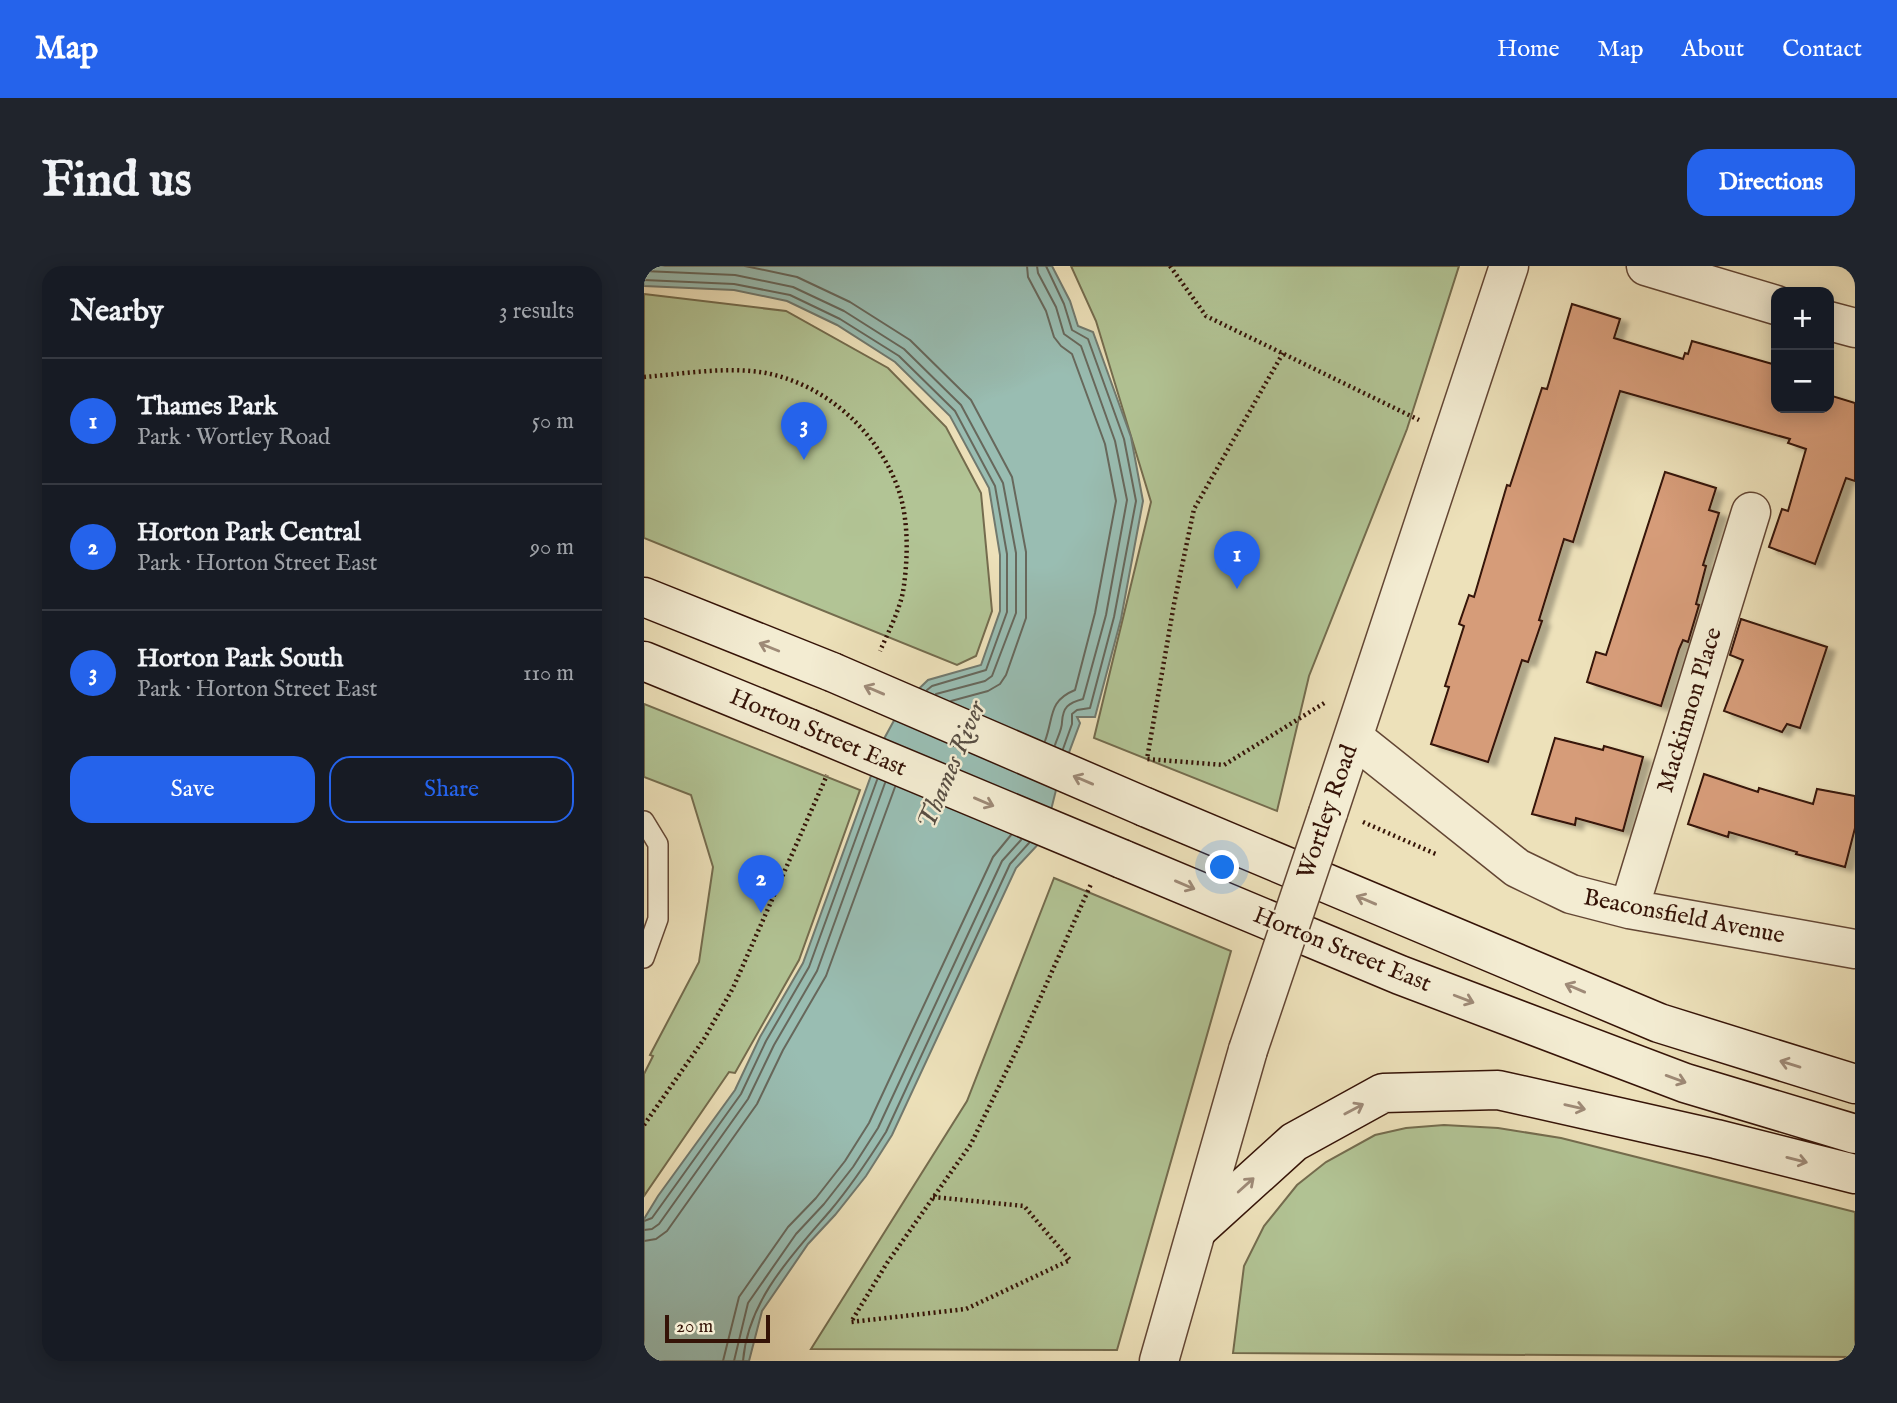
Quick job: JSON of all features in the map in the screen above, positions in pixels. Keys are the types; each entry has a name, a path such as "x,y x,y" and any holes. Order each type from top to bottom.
{"main road":[{"name":"Wortley Road","path":"1159,1361 1248,1050 1509,266"},
{"path":"1646,266 1771,304"},
{"path":"1834,322 1855,328"},
{"name":"Mackinnon Place","path":"1629,909 1751,512"},
{"path":"644,597 832,672 1143,789 1659,1023 1855,1084"},
{"name":"Horton Street East","path":"644,661 808,728 1110,865 1685,1083 1855,1134"},
{"name":"Beaconsfield Avenue","path":"1353,738 1517,868 1571,894 1629,909 1855,949"},
{"path":"1198,1229 1294,1142 1383,1093 1498,1090 1716,1139 1855,1174"}],"lane":[{"path":"644,821 658,844 658,919 644,958"}],"path":[{"path":"1170,266 1206,316 1419,420"},
{"path":"1143,789 1174,604 1194,509 1283,353"},
{"path":"644,377 731,370 766,373 810,389 845,411 861,427 878,450 900,493 906,529 902,593 880,651"},
{"path":"1147,759 1224,765 1326,702"},
{"path":"644,1125 704,1039 733,988 827,774"},
{"path":"1328,813 1356,819 1441,856"},
{"path":"933,1197 1024,1206 1070,1260 966,1309 851,1322 887,1263 933,1197 971,1144 1110,865"}],"green space":[{"path":"1071,266 1459,266 1407,429 1309,676 1277,811 1094,738 1151,502 1096,321"},
{"path":"644,294 786,311 888,368 946,427 981,493 992,611 976,656 957,665 644,538"},
{"path":"644,704 860,790 799,960 735,1073 729,1072 644,1196 644,1074 653,1056 650,1055 699,962 713,867 691,795 644,777"},
{"path":"1054,878 1231,951 1117,1350 811,1349 967,1101"},
{"path":"1444,1125 1498,1128 1561,1138 1855,1212 1855,1357 1233,1353 1244,1266 1264,1226 1297,1185 1326,1162 1375,1135 1406,1128"}],"water":[{"name":"Thames River","path":"644,266 1052,266 1070,301 1078,326 1093,332 1131,437 1143,501 1121,619 1095,717 1077,717 1080,723 1058,782 1044,838 1016,868 892,1135 866,1176 808,1244 762,1311 749,1361 644,1361 644,1219 735,1090 760,1037 803,963 885,737 903,704 928,680 981,665 1000,611 1000,555 989,488 950,416 895,362 837,325 787,301 734,290 644,286"}],"building":[{"path":"1572,304 1620,319 1614,338 1683,359 1685,353 1688,354 1692,341 1771,364 1771,413 1834,413 1834,397 1855,403 1855,481 1846,478 1815,564 1769,547 1782,509 1788,511 1806,449 1788,443 1790,439 1620,391 1573,542 1564,539 1539,620 1542,621 1528,662 1522,660 1488,762 1431,744 1449,687 1445,686 1464,626 1459,624 1469,595 1474,597 1507,485 1510,486 1542,388 1547,389"},
{"path":"1665,472 1716,488 1709,510 1719,513 1703,565 1706,566 1696,604 1699,605 1688,642 1683,640 1679,649 1661,706 1587,682 1596,652 1606,655"},
{"path":"1741,619 1827,647 1800,728 1787,724 1782,732 1724,711 1743,660 1730,655"},
{"path":"1555,738 1603,750 1604,746 1643,757 1623,831 1576,818 1575,825 1532,814"},
{"path":"1704,774 1758,792 1759,788 1813,804 1817,789 1855,796 1855,828 1845,867 1729,832 1728,837 1688,824"}],"place":[{"name":"Horton Park South","path":"804,460"},
{"name":"Thames Park","path":"1237,589"},
{"name":"Horton Park Central","path":"761,913"}]}
